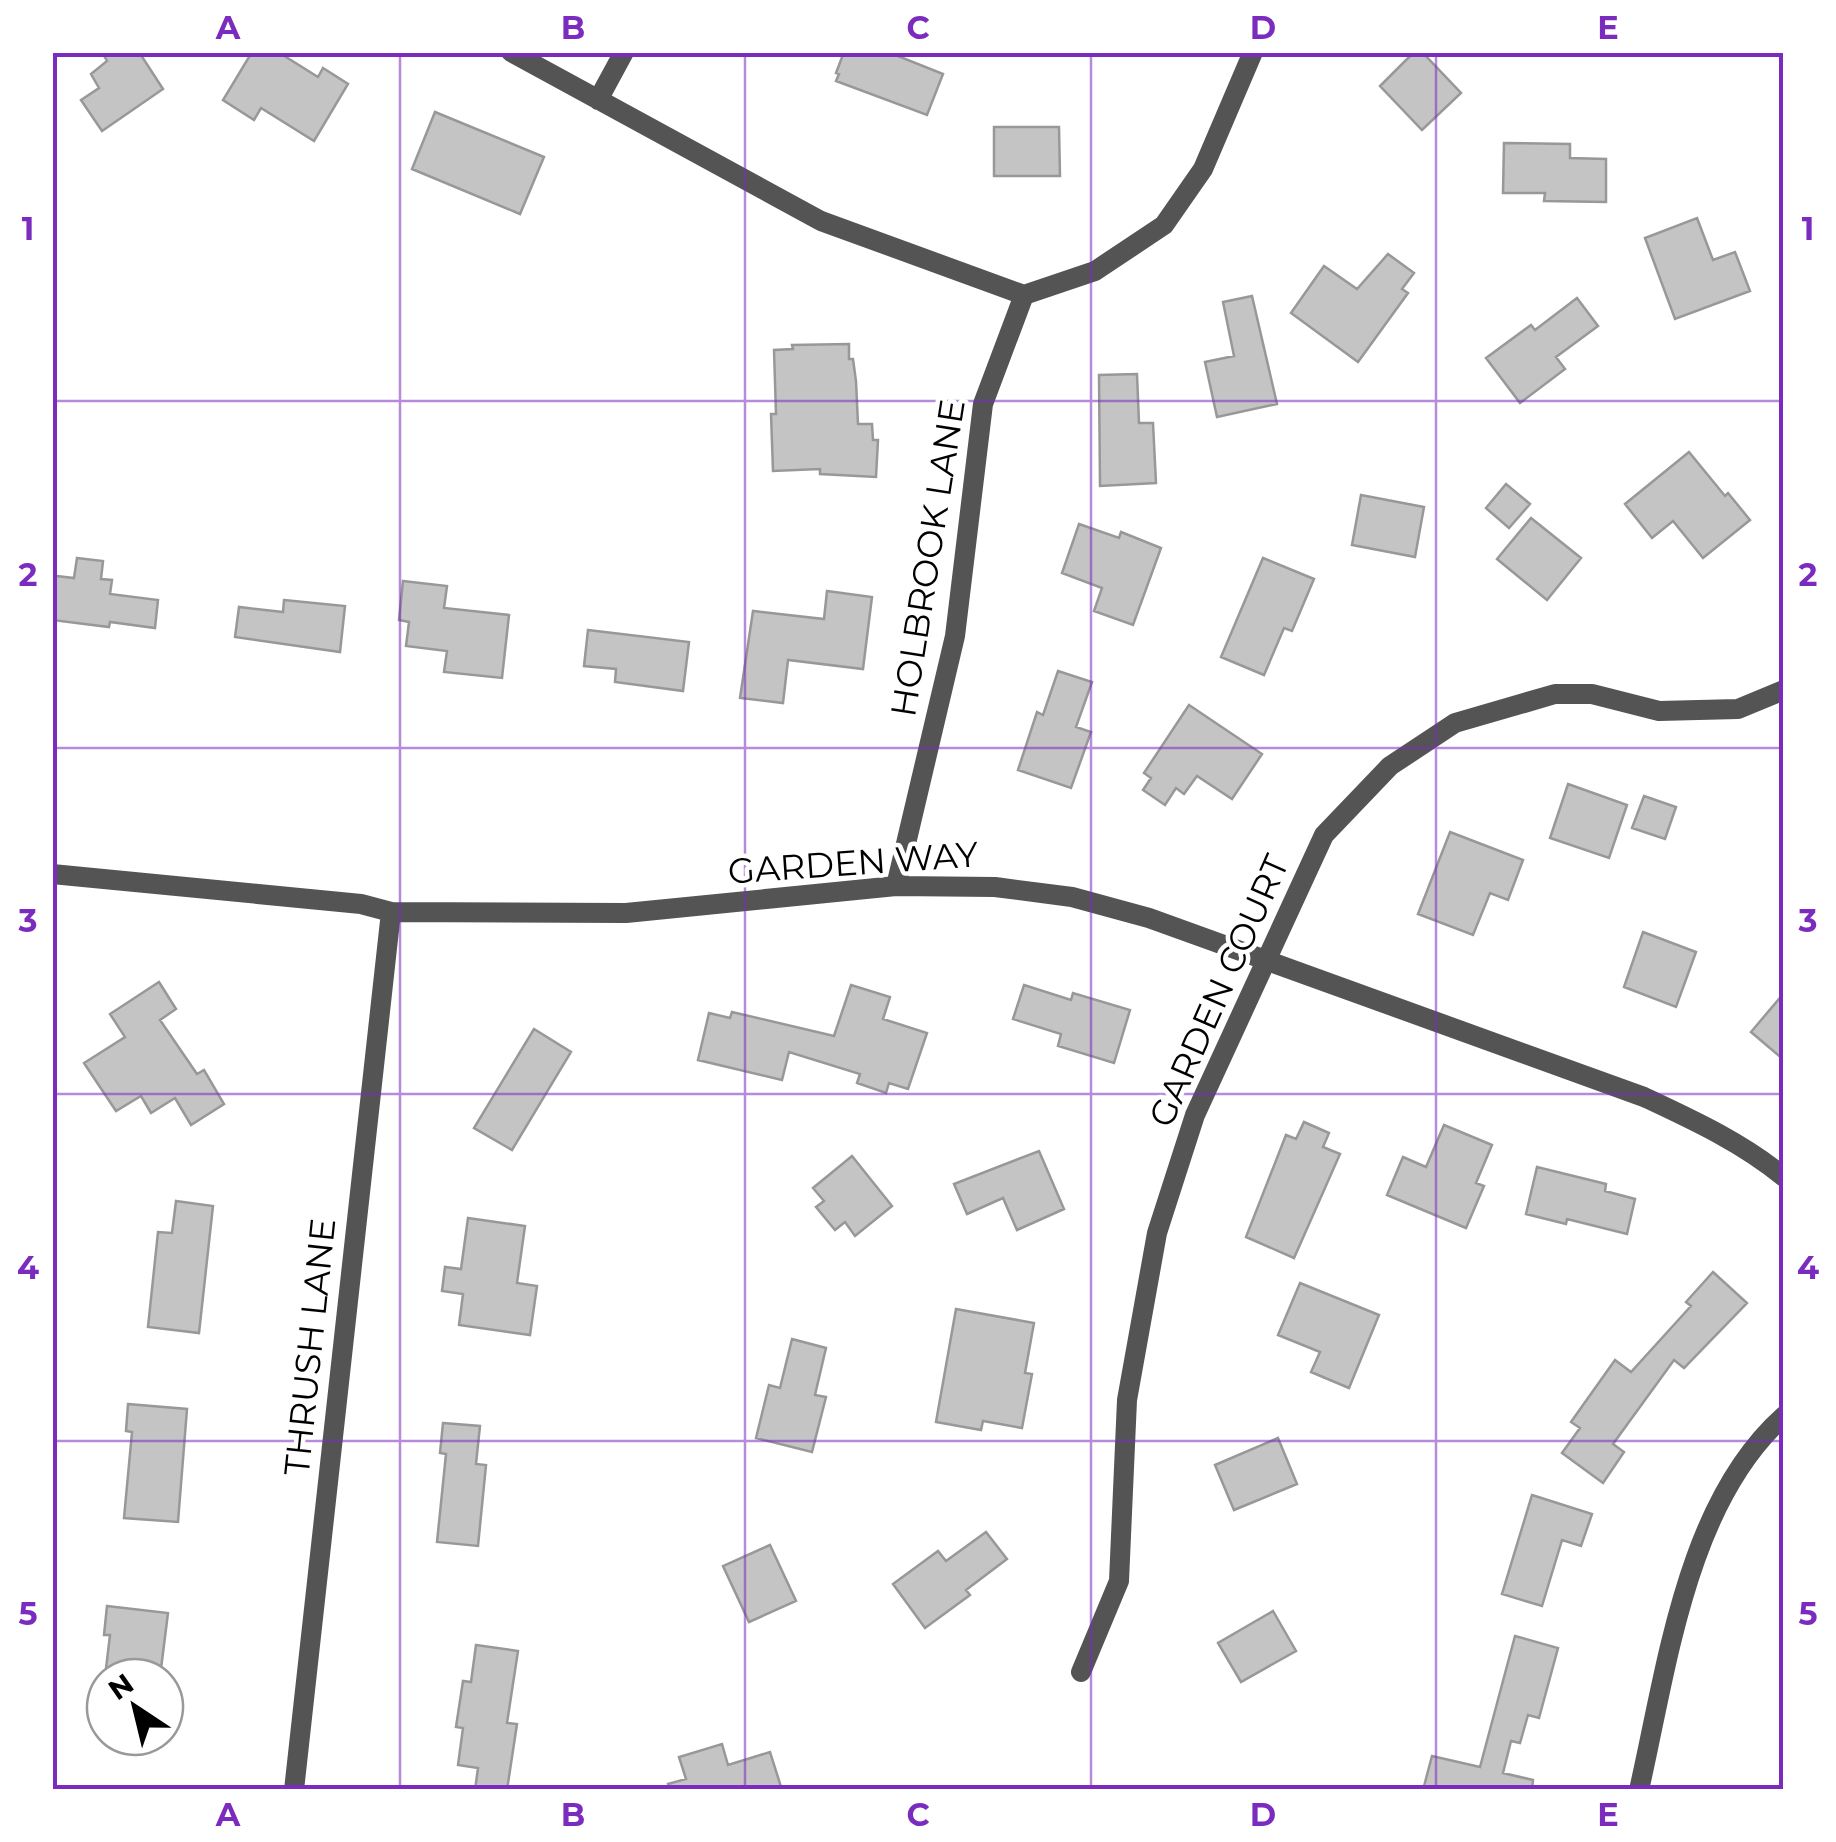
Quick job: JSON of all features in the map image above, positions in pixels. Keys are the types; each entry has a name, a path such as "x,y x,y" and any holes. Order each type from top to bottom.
{"street":[{"path":"511,52 822,221 1024,295 1094,271 1164,225 1203,170 1253,52"},
{"path":"598,100 624,52"},
{"name":"HOLBROOK LANE","path":"896,886 955,636 982,404 1024,295"},
{"name":"GARDEN COURT","path":"1081,1672 1119,1581 1127,1400 1158,1233 1195,1115 1324,835 1390,766 1454,723 1555,694 1592,694 1659,711 1738,709 1784,690"},
{"name":"GARDEN WAY","path":"52,874 361,904 391,912 626,913 896,886 996,887 1072,897 1148,918 1644,1097 1708,1127 1784,1177"},
{"name":"THRUSH LANE","path":"294,1790 391,912"},
{"path":"1639,1790 1683,1602 1708,1523 1733,1475 1784,1416"}],"building":[{"path":"102,52 139,52 163,89 102,131 81,100 99,88 91,74 107,61"},
{"path":"252,52 278,52 318,77 323,68 348,84 314,141 261,108 254,120 223,100"},
{"path":"844,52 888,52 943,74 927,115 836,81"},
{"path":"1414,52 1422,52 1461,93 1422,130 1380,86"},
{"path":"435,112 544,157 520,214 412,169"},
{"path":"994,127 1059,127 1060,176 994,176"},
{"path":"1504,143 1570,144 1570,158 1606,159 1606,202 1544,201 1545,193 1503,193"},
{"path":"1697,218 1713,260 1735,252 1750,291 1675,319 1645,238"},
{"path":"1388,254 1414,273 1402,289 1408,293 1358,362 1291,313 1324,266 1357,289"},
{"path":"1252,296 1277,404 1217,417 1205,362 1234,356 1223,302"},
{"path":"1577,298 1598,326 1556,357 1565,369 1520,403 1486,358 1531,325 1535,330"},
{"path":"849,344 858,424 872,424 873,440 878,440 876,477 820,474 820,469 773,471 774,350 793,349 792,345"},
{"path":"1137,374 1139,423 1153,423 1156,483 1100,486 1099,375"},
{"path":"1689,452 1750,520 1703,558 1673,521 1652,538 1625,504"},
{"path":"1506,484 1530,504 1509,528 1486,508"},
{"path":"1361,495 1424,507 1415,557 1352,545"},
{"path":"1531,518 1581,558 1547,600 1497,559"},
{"path":"1079,524 1119,538 1121,532 1161,548 1133,625 1094,611 1102,588 1062,573"},
{"path":"77,558 103,561 101,579 112,580 110,594 158,600 155,628 52,620 56,576 74,578"},
{"path":"1263,558 1314,579 1292,631 1284,628 1264,675 1221,657"},
{"path":"403,581 447,586 444,608 509,615 502,678 444,672 447,651 406,646 409,622 399,620"},
{"path":"827,591 872,597 863,669 788,660 783,703 740,698 753,611 824,619"},
{"path":"284,600 345,606 340,652 235,637 239,607 283,612"},
{"path":"588,630 689,642 683,691 615,682 616,669 584,666"},
{"path":"1058,671 1092,682 1076,727 1091,732 1071,788 1018,770 1037,712 1043,715"},
{"path":"1189,705 1262,754 1232,799 1197,776 1184,794 1176,788 1165,805 1143,790 1151,778 1144,773"},
{"path":"1568,784 1627,805 1609,858 1550,838"},
{"path":"1644,796 1676,807 1665,839 1632,828"},
{"path":"1450,832 1523,860 1508,900 1490,893 1473,935 1418,914"},
{"path":"1643,932 1696,952 1676,1007 1624,987"},
{"path":"159,982 176,1009 160,1020 197,1074 204,1070 224,1104 191,1125 175,1098 151,1113 141,1096 116,1111 84,1063 125,1037 110,1014"},
{"path":"851,985 890,997 883,1019 927,1033 908,1089 889,1083 886,1093 857,1083 860,1074 789,1052 782,1080 698,1060 709,1013 730,1018 732,1012 834,1036"},
{"path":"1024,985 1071,1000 1073,993 1130,1010 1114,1063 1058,1046 1061,1034 1013,1019"},
{"path":"1784,993 1784,1060 1751,1032"},
{"path":"534,1029 571,1052 512,1150 474,1128"},
{"path":"1304,1122 1329,1133 1323,1147 1340,1154 1294,1258 1246,1237 1286,1135 1296,1139"},
{"path":"1444,1125 1492,1145 1476,1183 1484,1186 1466,1228 1387,1195 1403,1157 1426,1167"},
{"path":"1039,1151 1064,1209 1017,1230 1003,1198 967,1214 954,1184"},
{"path":"852,1156 892,1206 855,1236 845,1222 835,1230 816,1207 824,1201 813,1188"},
{"path":"1537,1167 1606,1184 1605,1191 1635,1199 1627,1234 1567,1219 1566,1224 1526,1214"},
{"path":"176,1201 213,1206 199,1333 148,1327 158,1232 172,1233"},
{"path":"468,1218 525,1226 517,1283 537,1286 530,1335 459,1325 463,1294 442,1291 445,1267 461,1269"},
{"path":"1713,1272 1747,1303 1684,1368 1674,1360 1613,1444 1624,1452 1603,1483 1562,1453 1580,1428 1571,1422 1615,1360 1631,1372 1691,1306 1686,1302"},
{"path":"1300,1283 1379,1315 1349,1388 1311,1372 1320,1352 1278,1335"},
{"path":"956,1309 1034,1323 1025,1373 1032,1374 1022,1428 983,1421 981,1430 936,1422"},
{"path":"792,1339 826,1348 815,1395 826,1397 812,1452 756,1438 769,1385 780,1388"},
{"path":"128,1404 187,1409 178,1522 124,1518 132,1432 126,1431"},
{"path":"443,1423 480,1426 476,1464 486,1465 478,1546 437,1542 446,1454 440,1453"},
{"path":"1278,1438 1297,1484 1234,1510 1215,1465"},
{"path":"1532,1495 1592,1514 1581,1546 1562,1540 1542,1606 1502,1594"},
{"path":"986,1532 1007,1559 966,1590 970,1595 925,1628 893,1584 938,1551 946,1561"},
{"path":"770,1545 796,1601 749,1622 723,1566"},
{"path":"107,1606 168,1613 162,1657 107,1657 110,1635 104,1635"},
{"path":"1273,1611 1296,1651 1241,1682 1218,1643"},
{"path":"1515,1636 1558,1648 1539,1718 1528,1715 1520,1743 1511,1741 1503,1773 1533,1780 1532,1790 1423,1790 1432,1756 1480,1767"},
{"path":"476,1645 518,1651 507,1723 517,1724 507,1790 475,1790 478,1768 458,1765 463,1728 456,1727 463,1681 471,1682"},
{"path":"722,1744 728,1765 770,1752 782,1790 669,1790 668,1784 686,1779 679,1757"}]}
